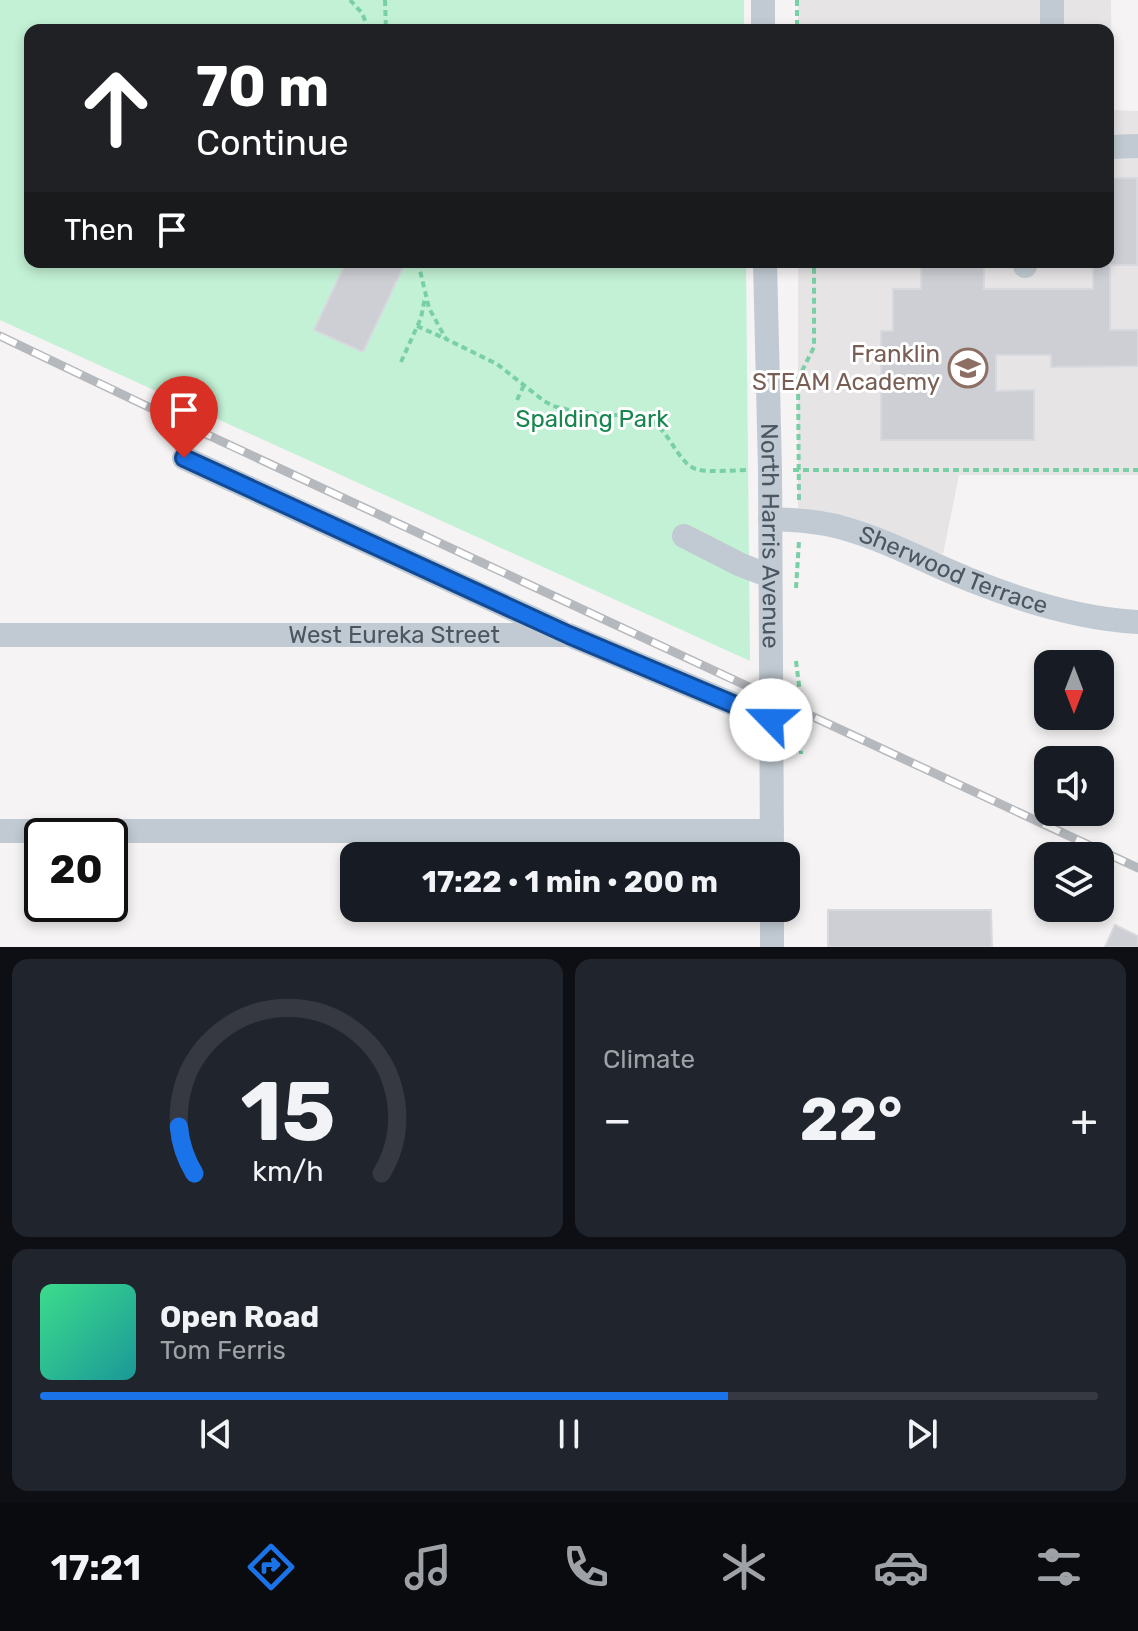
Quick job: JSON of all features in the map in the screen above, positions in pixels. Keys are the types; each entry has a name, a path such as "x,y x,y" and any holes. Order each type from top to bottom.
{"street":[{"path":"763,0 763,24"},
{"path":"1052,0 1052,24"},
{"path":"1114,147 1138,146"},
{"name":"North Harris Avenue","path":"765,268 772,842"},
{"path":"184,458 569,635"},
{"name":"Sherwood Terrace","path":"770,519 810,521 844,528 980,584 1068,612 1138,622"},
{"path":"684,536 770,576"},
{"name":"West Eureka Street","path":"0,635 569,635 771,720"},
{"path":"0,831 772,831"},
{"path":"772,922 772,947"}],"path":[{"path":"350,0 362,13 367,24"},
{"path":"385,0 386,24"},
{"path":"797,0 797,24"},
{"path":"401,362 423,309 424,282 420,268"},
{"path":"799,504 798,379 814,347 814,268"},
{"path":"425,297 446,339"},
{"path":"417,326 497,364 544,401 563,410 652,420 690,466 696,469 749,470"},
{"path":"517,400 524,385"},
{"path":"799,470 1138,470"},
{"path":"796,588 799,540"},
{"path":"796,658 801,754"}],"shaded area":[{"name":"Franklin STEAM Academy","path":"798,0 1111,0 1111,24 798,24"},
{"name":"Franklin STEAM Academy","path":"1114,110 1138,111 1138,475 959,475 943,554 798,514 798,268 1114,268"}],"green space":[{"name":"Spalding Park","path":"0,0 744,0 744,24 24,24 24,268 746,268 750,661 0,320"}],"building":[{"path":"1114,178 1137,178 1137,265 1114,265"},
{"path":"343,268 403,268 363,352 314,330"},
{"path":"921,268 984,268 984,289 1093,289 1093,268 1110,268 1110,330 1138,330 1138,366 1051,367 1051,355 996,355 996,391 1034,390 1034,440 881,440 881,331 893,331 893,289 921,289"},
{"path":"828,910 991,910 992,947 828,947"},
{"path":"1115,925 1138,936 1138,947 1105,947"}],"railway":[{"path":"0,336 1138,868"}],"place":[{"name":"Franklin STEAM Academy","path":"968,368"}],"route":[{"path":"184,458 569,635 771,720"}]}
